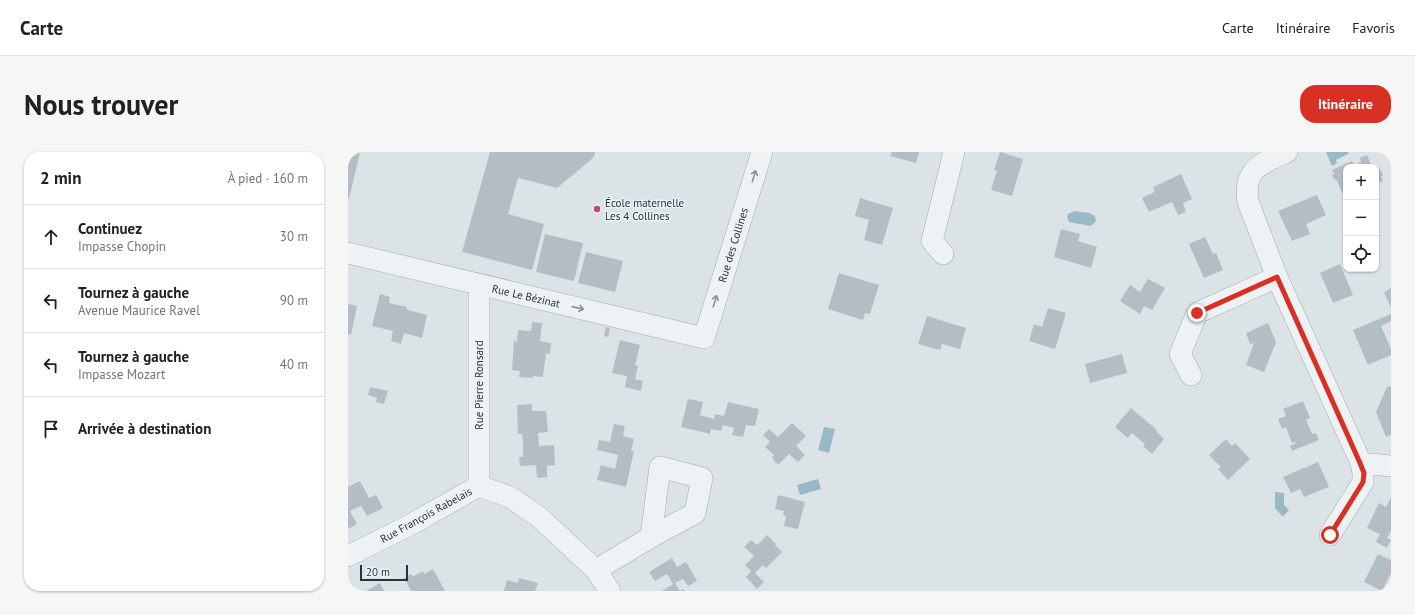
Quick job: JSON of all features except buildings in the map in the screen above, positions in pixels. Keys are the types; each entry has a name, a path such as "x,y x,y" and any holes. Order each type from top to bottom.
{"street":[{"name":"Rue des Collines","path":"704,338 762,152"},
{"path":"943,254 932,241 954,152"},
{"path":"1287,152 1264,162 1255,169 1248,179 1246,190 1248,202 1277,277 1364,473 1363,482 1330,535"},
{"name":"Rue Le Bézinat","path":"348,253 704,338"},
{"path":"1191,375 1180,354 1197,313 1277,277"},
{"name":"Rue Pierre Ronsard","path":"479,285 479,486"},
{"path":"1360,463 1391,466"},
{"name":"Rue François Rabelais","path":"348,556 410,525 479,486 510,497 539,517 596,570 610,591"},
{"path":"596,570 651,537"}],"water":[{"path":"1326,152 1348,152 1348,154 1336,160 1337,163 1332,166"},
{"path":"1075,211 1089,213 1095,216 1096,221 1091,226 1069,222 1067,217 1068,214"},
{"path":"824,427 835,429 829,453 818,450"},
{"path":"818,479 821,489 800,495 797,485"},
{"path":"1275,492 1284,493 1284,505 1289,510 1283,517 1275,508"}],"place":[{"name":"École maternelle Les 4 Collines","path":"597,209"}],"route":[{"path":"1197,313 1277,277 1364,473 1363,482 1330,535"}]}
